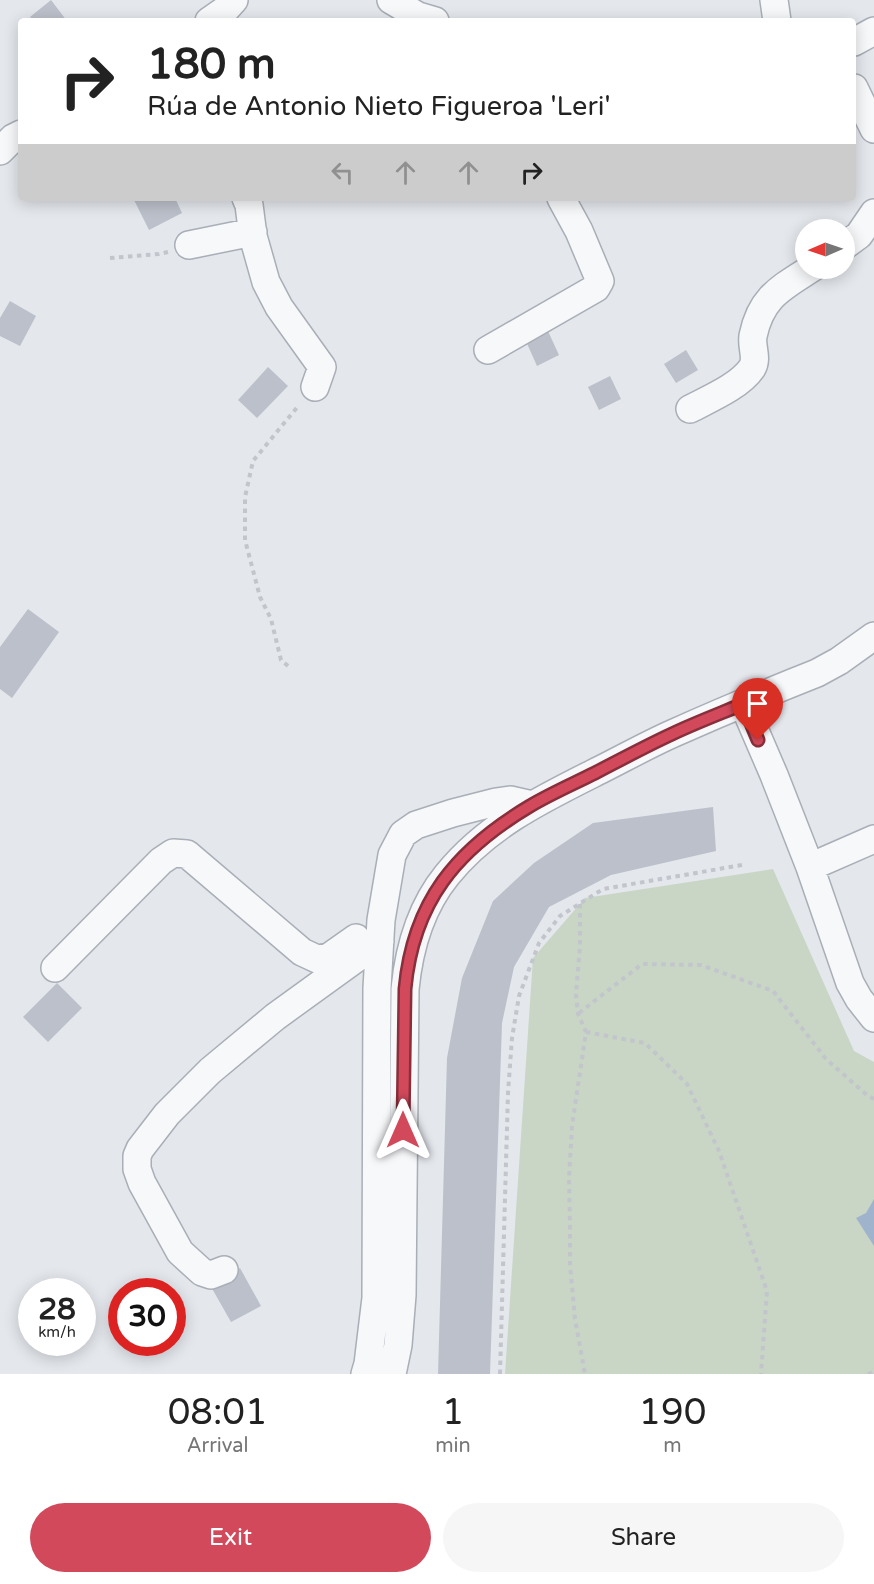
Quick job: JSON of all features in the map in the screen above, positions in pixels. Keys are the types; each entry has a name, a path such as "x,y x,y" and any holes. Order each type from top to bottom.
{"street":[{"path":"391,0 425,18"},
{"path":"774,0 777,18"},
{"path":"856,41 874,31"},
{"path":"856,87 865,81 874,81"},
{"path":"856,92 874,129"},
{"path":"0,151 18,136"},
{"path":"247,201 266,282 279,307 322,367 315,387"},
{"path":"488,350 596,288 600,281 579,231 563,201"},
{"path":"855,239 874,213"},
{"path":"189,245 253,232"},
{"path":"690,409 735,384 751,369 755,361 753,338 760,314 774,293 795,279"},
{"path":"392,1374 398,1346 402,1295 404,1012 407,969 419,923 430,900 464,855 502,824 532,805 671,734 817,673 839,661 874,636"},
{"path":"743,704 810,867 850,983 874,1018"},
{"path":"364,1374 368,1364 376,1298 377,988 381,931 392,855 403,834 416,825 496,802 510,801 532,805"},
{"path":"810,867 874,839"},
{"path":"55,969 161,861 173,853 187,854 302,952 316,959 329,957 381,931"},
{"path":"224,1270 211,1275 202,1272 180,1252 142,1183 137,1169 137,1156 140,1149 167,1114 210,1071 381,931"}],"path":[{"path":"110,258 159,254 189,245"},
{"path":"288,666 281,660 271,619 260,597 245,540 245,497 253,461 315,387"},
{"path":"500,1374 508,1094 512,1038 519,996 539,943 560,916 603,889 742,865"},
{"path":"580,903 580,946 576,994 579,1014 586,1032 572,1126 569,1178 570,1264 575,1319 585,1374"},
{"path":"579,1014 642,964 701,965 773,991 826,1059 874,1099"},
{"path":"586,1032 645,1043 687,1084 719,1151 766,1291 761,1374"},
{"path":"868,1374 874,1372"}],"green space":[{"path":"773,869 854,1051 874,1062 874,1374 505,1374 533,958 585,898"}],"water":[{"path":"874,1199 874,1246 856,1218 866,1213"}],"building":[{"path":"51,0 65,18 31,18"},
{"path":"134,201 176,201 182,213 149,230"},
{"path":"10,301 36,316 20,346 0,336 0,318"},
{"path":"547,329 559,355 537,366 525,339"},
{"path":"686,350 698,370 676,383 664,364"},
{"path":"268,367 288,386 257,418 238,400"},
{"path":"610,376 621,399 599,410 588,387"},
{"path":"28,609 59,632 12,698 0,689 0,647"},
{"path":"713,807 716,851 611,875 549,907 514,967 502,1023 490,1374 438,1374 447,1058 462,978 493,901 534,863 593,823"},
{"path":"57,983 82,1008 48,1042 23,1017"},
{"path":"240,1268 261,1306 231,1322 210,1285"}],"route":[{"path":"403,1130 405,989 412,946 419,923 430,900 464,855 502,824 532,805 671,734 743,704 758,740"}]}
